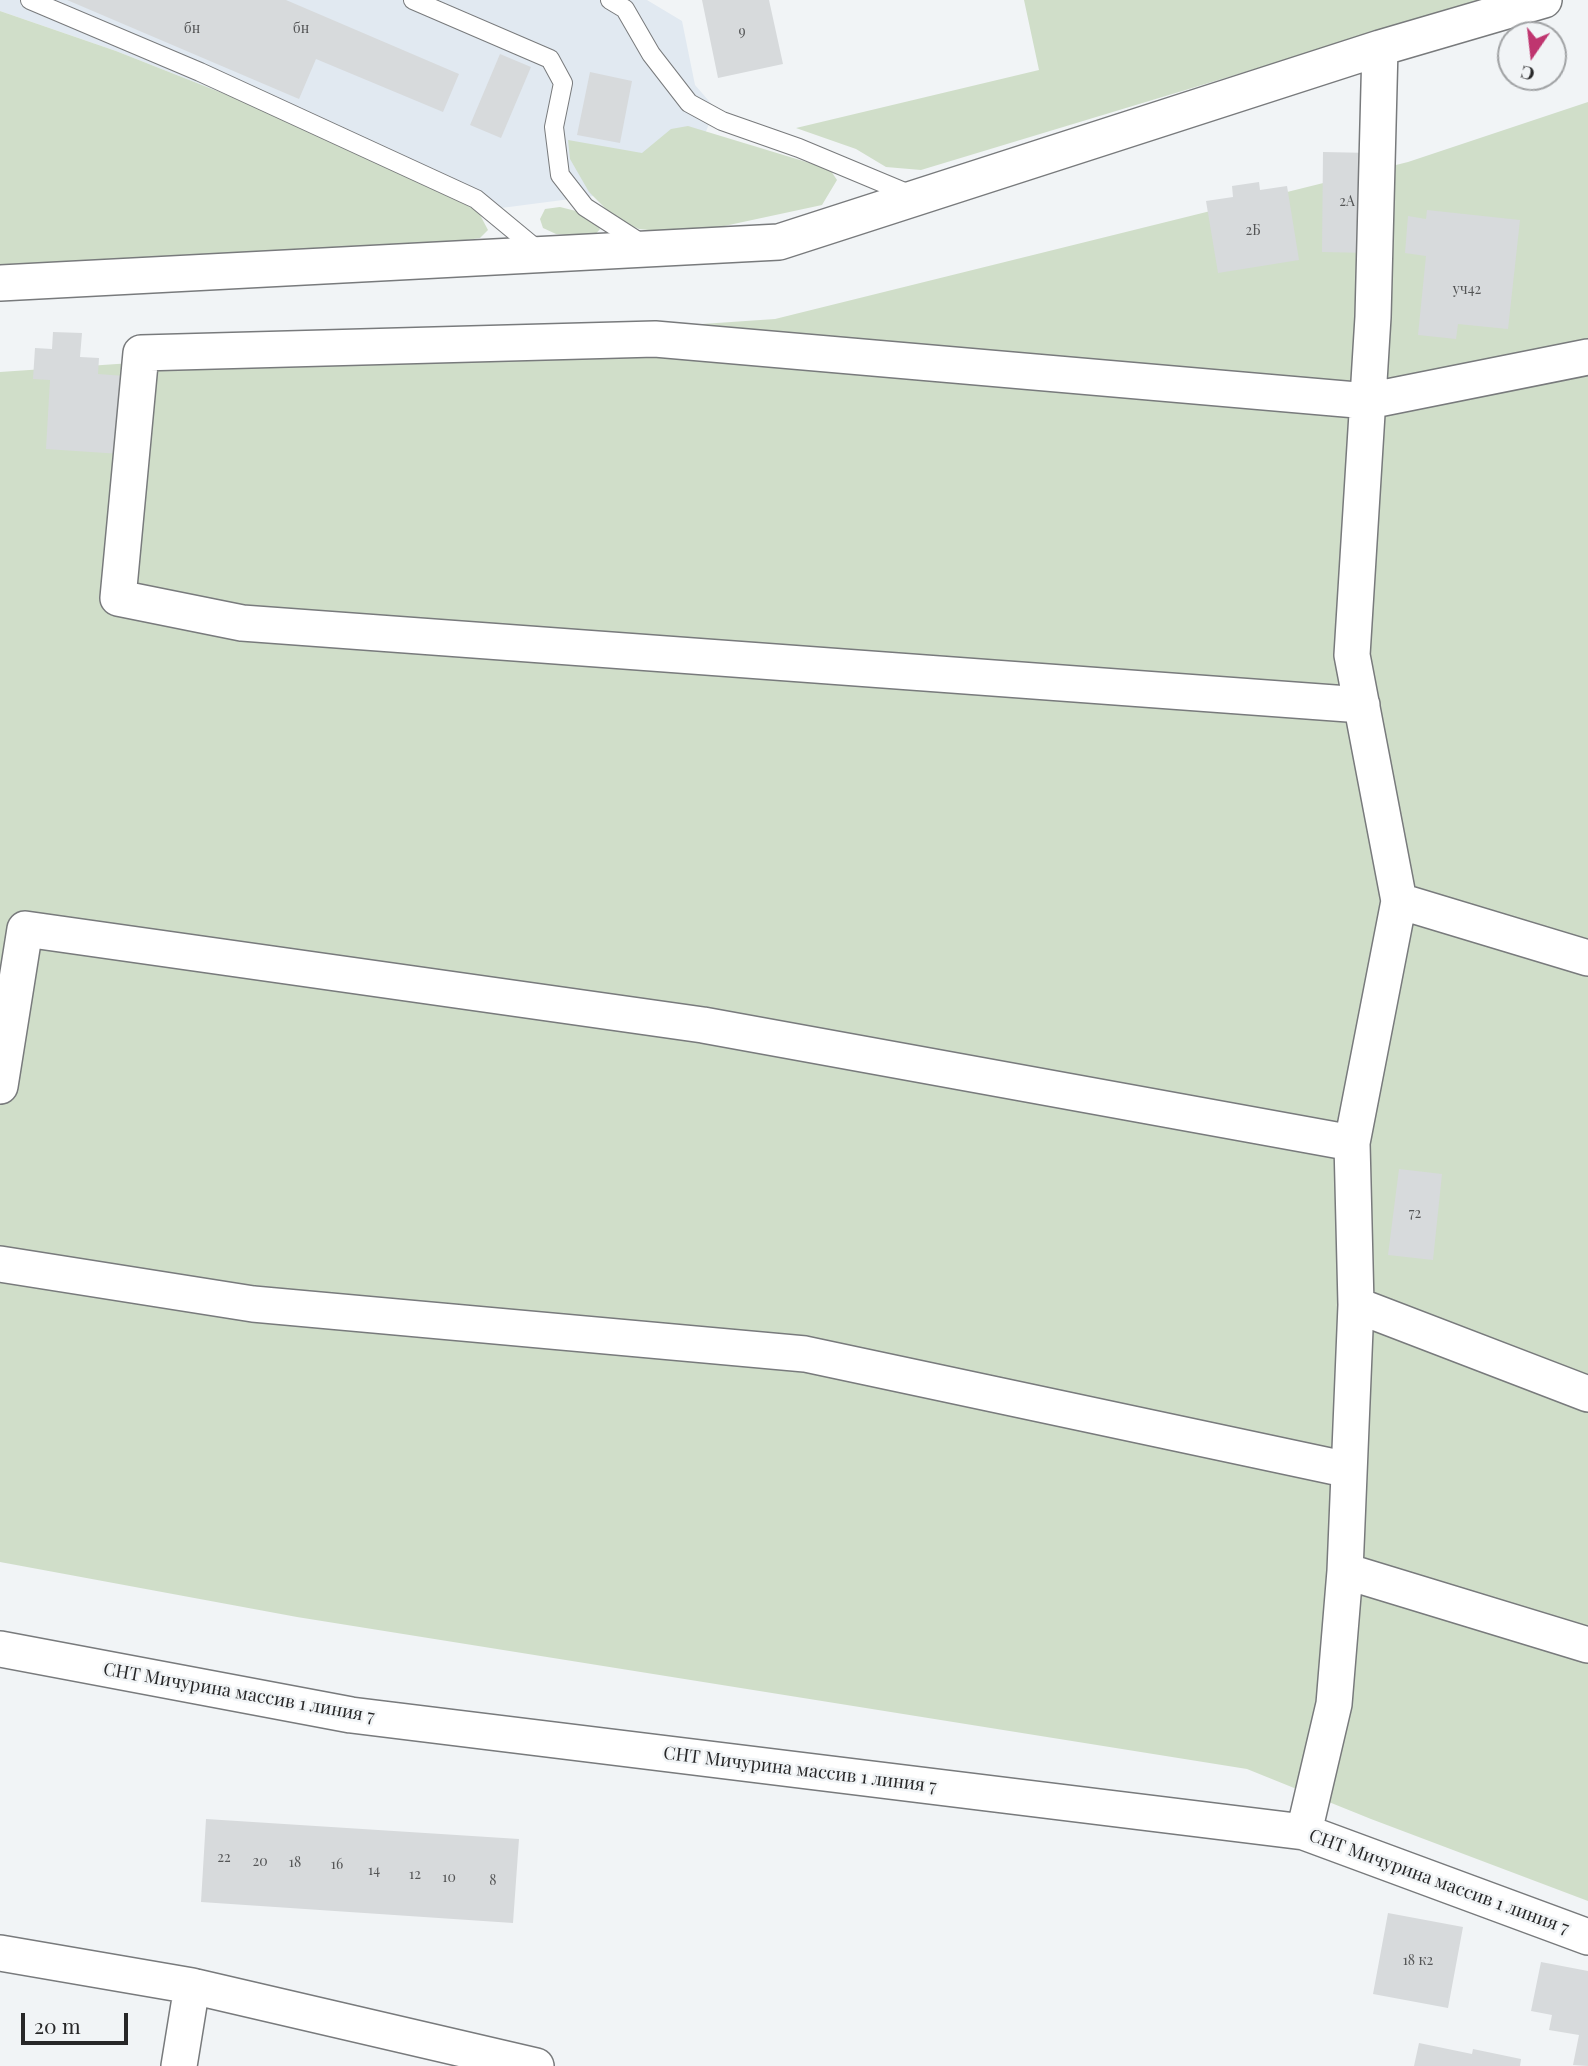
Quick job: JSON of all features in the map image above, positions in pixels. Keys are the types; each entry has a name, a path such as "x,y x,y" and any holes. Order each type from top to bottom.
{"street":[{"path":"0,284 779,242 1380,48 1544,0"},
{"path":"1304,1832 1334,1704 1345,1572 1356,1305 1352,1143 1399,901 1352,655 1373,317 1380,48"},
{"path":"1362,705 242,623 118,598 141,353 655,339 1368,401 1588,357"},
{"path":"1399,901 1588,958"},
{"path":"0,1086 4,1035 25,929 703,1025 1352,1143"},
{"path":"0,1264 253,1304 804,1354 1349,1470"},
{"path":"1356,1305 1588,1394"},
{"path":"1345,1572 1588,1645"},
{"name":"СНТ Мичурина массив 1 линия 7","path":"0,1649 352,1715 1304,1832 1588,1937"},
{"path":"0,1954 192,1986 536,2066"},
{"path":"179,2066 192,1986"}],"lane":[{"path":"30,0 200,72 476,199 542,254"},
{"path":"414,0 550,59 563,83 554,127 561,175 585,207 650,249"},
{"path":"610,0 625,9 651,54 689,103 722,121 799,148 918,197"}],"shaded area":[{"path":"0,0 647,0 682,21 695,85 715,108 686,184 478,211 331,136 116,51 0,11"}],"green space":[{"path":"1024,0 1483,0 921,170 886,167 856,149 796,128 1039,70"},
{"path":"0,11 116,51 331,136 478,211 488,230 480,238 467,240 0,266"},
{"path":"1588,102 1588,1901 1247,1769 297,1617 0,1562 0,372 775,319 1408,162"},
{"path":"688,126 813,164 831,171 837,180 822,205 687,234 639,229 615,218 589,192 570,159 568,140 642,153 671,129"},
{"path":"560,207 576,211 593,221 600,229 594,236 576,236 556,234 543,228 540,219 545,209"}],"building":[{"path":"67,0 286,0 459,74 443,112 316,59 299,99"},
{"path":"702,0 769,0 783,64 718,78"},
{"path":"500,54 531,67 501,138 470,125"},
{"path":"590,72 632,81 620,143 577,135"},
{"path":"1323,152 1372,153 1370,253 1322,252"},
{"path":"1259,182 1260,190 1287,186 1299,260 1218,273 1206,201 1233,197 1232,186"},
{"path":"1427,210 1520,220 1508,329 1458,324 1456,339 1418,335 1426,256 1405,253 1408,216 1426,219"},
{"path":"53,332 82,333 80,357 99,358 98,374 125,376 121,454 46,449 50,380 33,379 35,348 52,349"},
{"path":"1399,1169 1442,1174 1433,1260 1388,1255"},
{"path":"206,1819 519,1839 513,1923 201,1902"},
{"path":"1388,1913 1463,1927 1448,2008 1373,1994"},
{"path":"1541,1962 1588,1971 1588,2066 1573,2065 1579,2035 1549,2030 1552,2015 1531,2011"},
{"path":"1419,2043 1472,2054 1473,2049 1521,2059 1520,2066 1414,2066"}]}
